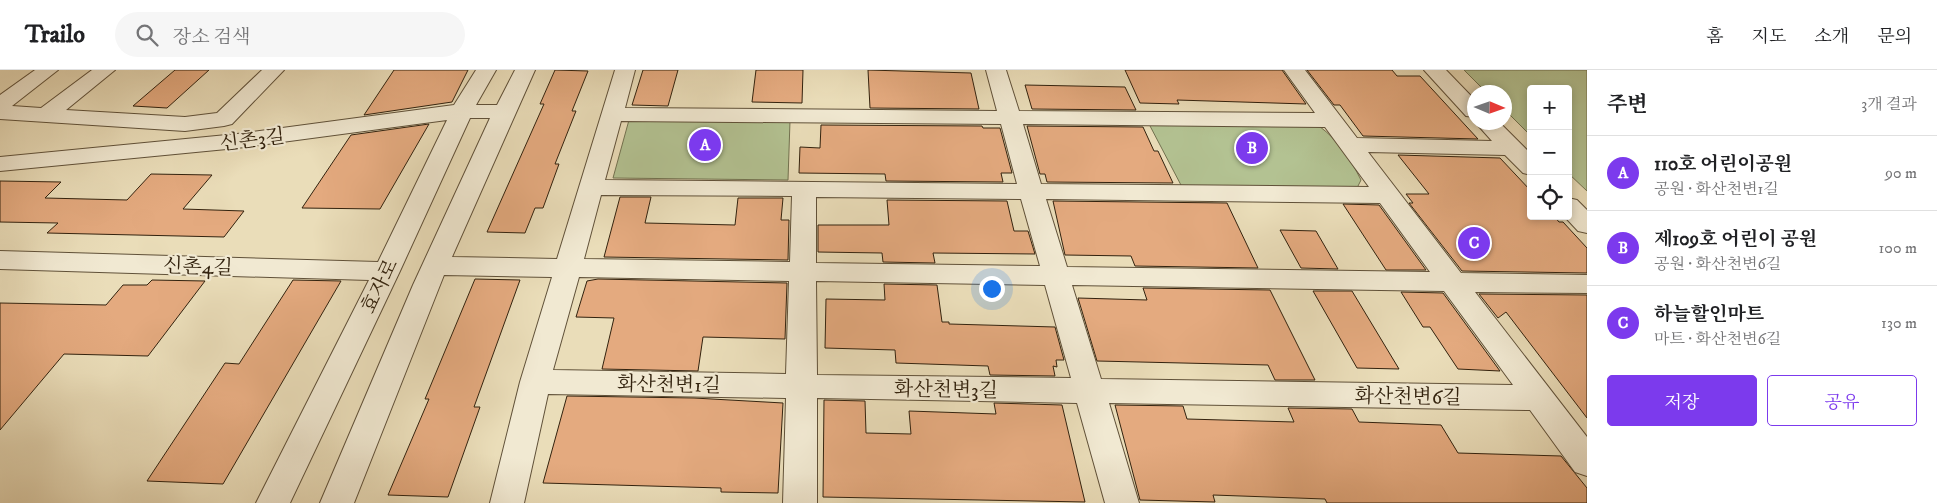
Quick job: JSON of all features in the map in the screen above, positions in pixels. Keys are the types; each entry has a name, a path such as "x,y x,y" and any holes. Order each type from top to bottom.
{"street":[{"path":"0,105 48,70"},
{"path":"48,114 105,70"},
{"path":"0,112 185,124 224,119 274,70"},
{"name":"효자로","path":"273,503 387,271 462,111 486,70"},
{"path":"337,503 436,266 504,112 525,70"},
{"path":"507,503 536,382 625,70"},
{"path":"996,70 1122,503"},
{"path":"1294,70 1352,145 1587,462"},
{"path":"1434,70 1467,104"},
{"name":"신촌3길","path":"0,164 237,141 462,111 504,112"},
{"path":"612,114 1333,120"},
{"path":"1494,130 1527,164"},
{"path":"1352,145 1511,148"},
{"path":"592,187 1389,195"},
{"path":"800,503 804,188"},
{"name":"신촌4길","path":"3,264 387,271"},
{"path":"436,266 1587,284"},
{"name":"화산천변1길","path":"536,382 802,386"},
{"name":"화산천변3길","path":"802,386 1276,394"},
{"name":"화산천변6길","path":"1276,394 1540,398"}],"green space":[{"path":"1464,70 1587,70 1587,191 1572,177 1572,85 1527,85 1527,132 1512,117 1512,85 1479,85"},
{"path":"629,120 790,121 788,180 613,178"},
{"path":"1149,124 1319,126 1343,150 1361,180 1356,190 1182,187"}],"building":[{"path":"175,70 209,70 167,108 133,106"},
{"path":"394,70 468,70 452,102 364,115"},
{"path":"555,70 588,71 572,111 576,111 555,164 559,164 543,208 535,208 525,233 487,232 544,104 540,104"},
{"path":"643,70 678,70 668,106 632,105"},
{"path":"756,70 803,70 802,103 752,102"},
{"path":"868,70 971,73 979,109 870,108"},
{"path":"1125,70 1282,70 1306,104 1177,100 1179,104 1140,103"},
{"path":"1307,70 1392,70 1397,76 1420,76 1467,127 1467,130 1470,130 1478,139 1363,136 1340,105 1334,105"},
{"path":"1025,85 1125,87 1136,110 1032,109"},
{"path":"429,124 380,209 302,208 351,135"},
{"path":"821,125 982,126 983,128 1000,128 1012,173 1001,173 1003,182 886,181 885,174 799,173 800,147 820,148"},
{"path":"1027,126 1143,127 1154,151 1158,151 1173,183 1047,182 1045,174 1040,174"},
{"path":"1398,155 1500,158 1527,187 1527,220 1557,220 1563,222 1587,248 1587,273 1462,271 1409,203 1413,203 1406,194 1429,194"},
{"path":"151,174 212,175 183,209 244,211 224,237 47,233 58,223 0,222 0,181 61,182 45,198 127,200"},
{"path":"620,197 651,197 645,223 735,225 738,198 783,198 781,220 789,220 788,260 604,257"},
{"path":"887,200 1007,201 1014,231 1028,231 1035,254 933,253 935,263 883,262 882,253 818,252 818,225 889,225"},
{"path":"1053,201 1227,203 1258,268 1135,266 1131,256 1065,255"},
{"path":"1343,204 1379,205 1426,270 1386,270"},
{"path":"1280,230 1316,231 1338,269 1301,268"},
{"path":"475,279 520,280 474,407 480,407 448,497 388,495 429,399 425,399"},
{"path":"598,279 787,283 785,339 703,337 698,371 602,369 614,318 576,317 587,281"},
{"path":"152,280 205,281 148,356 64,354 0,430 0,303 106,305 123,285 147,285"},
{"path":"293,280 341,281 223,484 147,481 225,363 239,364"},
{"path":"884,284 937,285 942,322 949,322 949,324 1055,327 1064,360 1056,360 1057,367 1053,366 1055,376 990,375 988,366 896,363 895,350 825,348 826,299 885,300"},
{"path":"1143,288 1270,290 1315,380 1275,380 1268,365 1097,361 1078,298 1147,300"},
{"path":"1313,291 1352,291 1399,369 1357,368"},
{"path":"1401,292 1443,293 1500,371 1458,369 1430,327 1423,327"},
{"path":"1479,294 1587,295 1587,418 1506,312 1498,318"},
{"path":"567,396 694,398 783,403 778,493 721,492 721,488 543,483"},
{"path":"824,400 865,401 866,433 911,434 909,411 996,414 994,403 1062,405 1085,502 823,497"},
{"path":"1115,405 1183,406 1187,419 1294,422 1288,408 1352,409 1359,422 1441,425 1458,453 1561,456 1587,488 1587,503 1327,503 1325,499 1213,495 1215,502 1140,500"}],"place":[{"name":"110호 어린이공원","path":"705,145"},
{"name":"제109호 어린이 공원","path":"1252,148"},
{"name":"하늘할인마트","path":"1474,243"}]}
